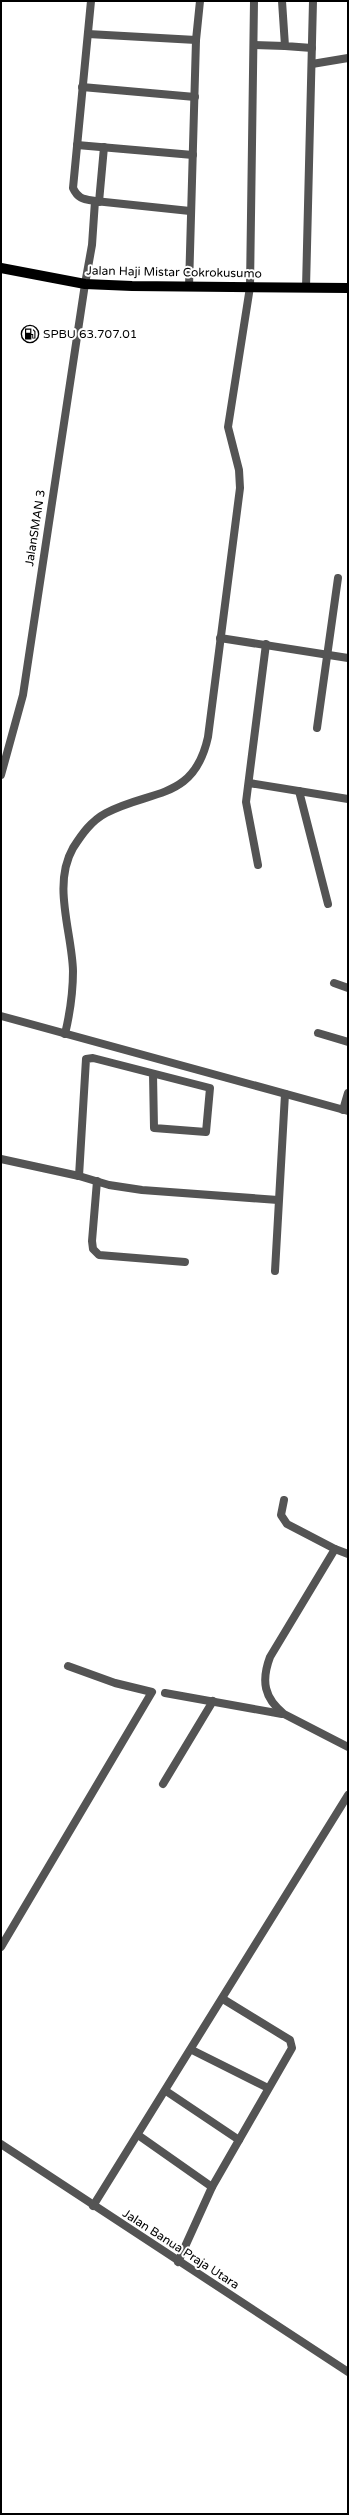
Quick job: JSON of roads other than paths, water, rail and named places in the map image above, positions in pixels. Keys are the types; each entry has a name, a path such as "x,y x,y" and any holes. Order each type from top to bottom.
{"main road":[{"name":"Jalan Haji Mistar Cokrokusumo","path":"1,268 85,284 189,287 348,288"}],"street":[{"path":"91,1 73,188 76,195 81,199 190,210"},
{"path":"189,287 196,40 200,1"},
{"path":"65,1034 71,1005 73,971 64,906 69,858 91,823 105,813 121,806 165,793 176,787 191,774 201,760 208,737 240,488 239,470 229,438 229,408 250,287 254,1"},
{"path":"282,1 285,46"},
{"path":"306,288 313,1"},
{"path":"88,34 196,40"},
{"path":"254,45 312,48"},
{"path":"312,64 348,58"},
{"path":"82,87 195,97"},
{"path":"77,145 193,154"},
{"name":"JalanSMAN 3","path":"1,775 23,695 92,245 104,147"},
{"path":"317,728 338,578"},
{"path":"220,638 348,658"},
{"path":"258,865 246,802 266,644"},
{"path":"249,783 348,799"},
{"path":"299,791 328,904"},
{"path":"334,983 348,988"},
{"path":"1,1016 345,1110 348,1093"},
{"path":"318,1033 348,1042"},
{"path":"79,1176 86,1059 93,1058 210,1088 206,1132 154,1128 153,1074"},
{"path":"275,1272 278,1200 286,1094"},
{"path":"1,1159 142,1190 278,1200"},
{"path":"97,1181 92,1241 94,1249 99,1255 185,1262"},
{"path":"284,1500 281,1515 287,1524 335,1549 348,1554"},
{"path":"335,1549 270,1657 265,1670 267,1694 275,1707 284,1714 348,1747"},
{"path":"1,1947 152,1692 115,1683 68,1666"},
{"path":"165,1693 284,1714"},
{"path":"164,1784 213,1701"},
{"path":"93,2206 192,2050 348,1795"},
{"path":"178,2262 212,2187 268,2088 291,2052 292,2044 290,2040 223,1999"},
{"path":"192,2050 268,2088"},
{"path":"166,2091 239,2140"},
{"path":"138,2134 212,2187"},
{"name":"Jalan Banua Praja Utara","path":"1,2144 93,2206 158,2246 178,2262 348,2372"}],"place":[{"name":"SPBU 63.707.01","path":"30,334"}]}
